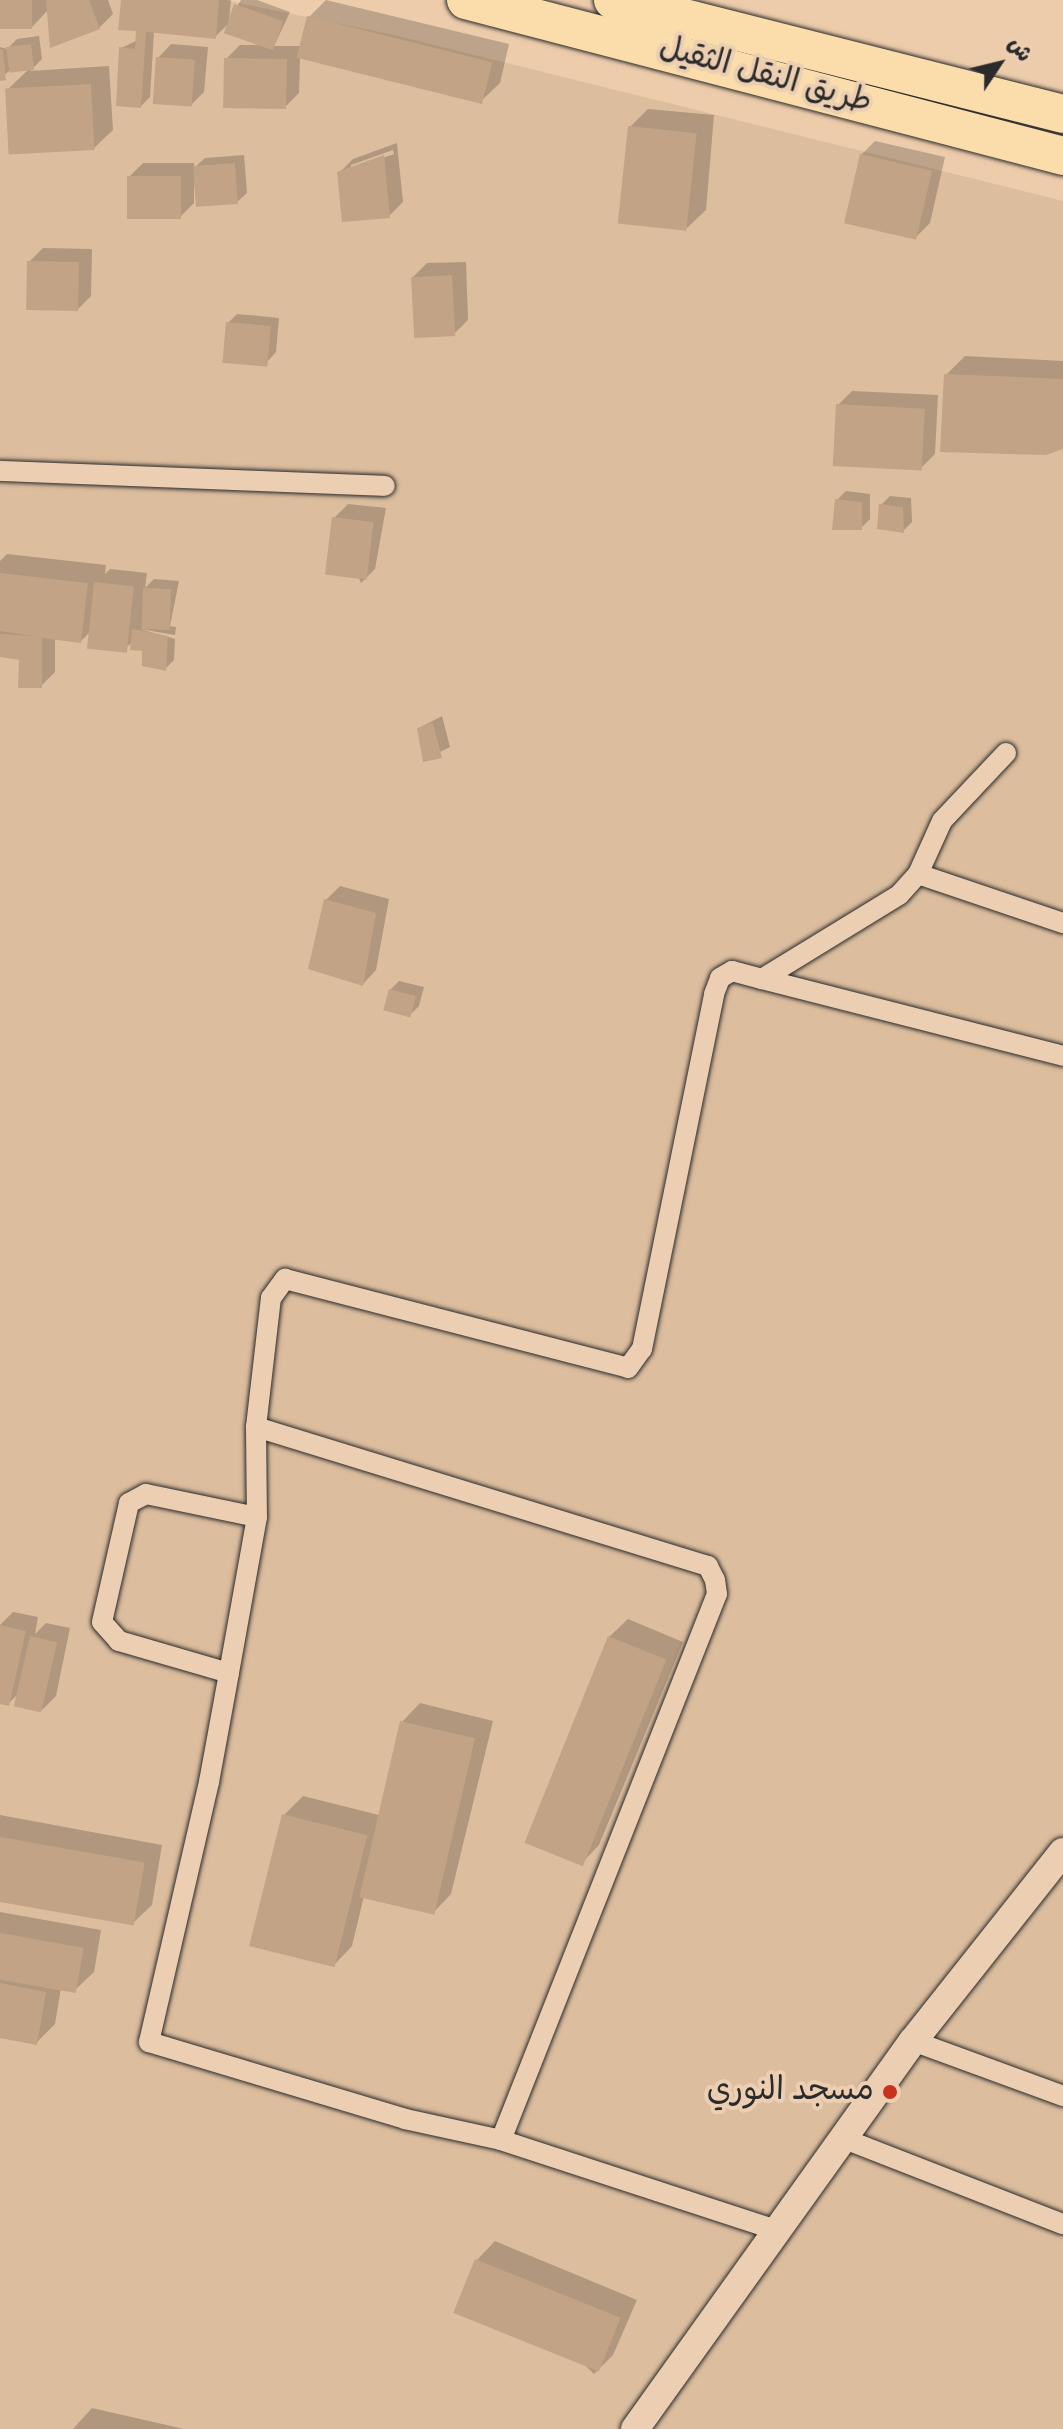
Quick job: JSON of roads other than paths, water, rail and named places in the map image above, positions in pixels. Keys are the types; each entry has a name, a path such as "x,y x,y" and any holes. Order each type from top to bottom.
{"highway":[{"name":"طريق النقل الثقيل","path":"466,0 1063,156"},
{"name":"طريق النقل الثقيل","path":"613,0 1063,114"}],"main road":[{"path":"635,2429 913,2041 1063,1852"}],"street":[{"path":"0,471 385,486"},
{"path":"762,979 899,895 918,874 942,821 1006,753"},
{"path":"918,874 1063,923"},
{"path":"779,2231 501,2140 405,2119 149,2042 229,1673 257,1517 256,1427 271,1298 285,1279 628,1368 642,1349 714,994 720,978 732,971 1063,1056"},
{"path":"256,1427 708,1566 715,1580 717,1594 501,2140"},
{"path":"229,1673 119,1641 102,1622 129,1503 146,1494 257,1517"},
{"path":"913,2041 1063,2096"},
{"path":"842,2138 1063,2224"}],"place":[{"name":"مسجد النوري","path":"890,2092"}]}
